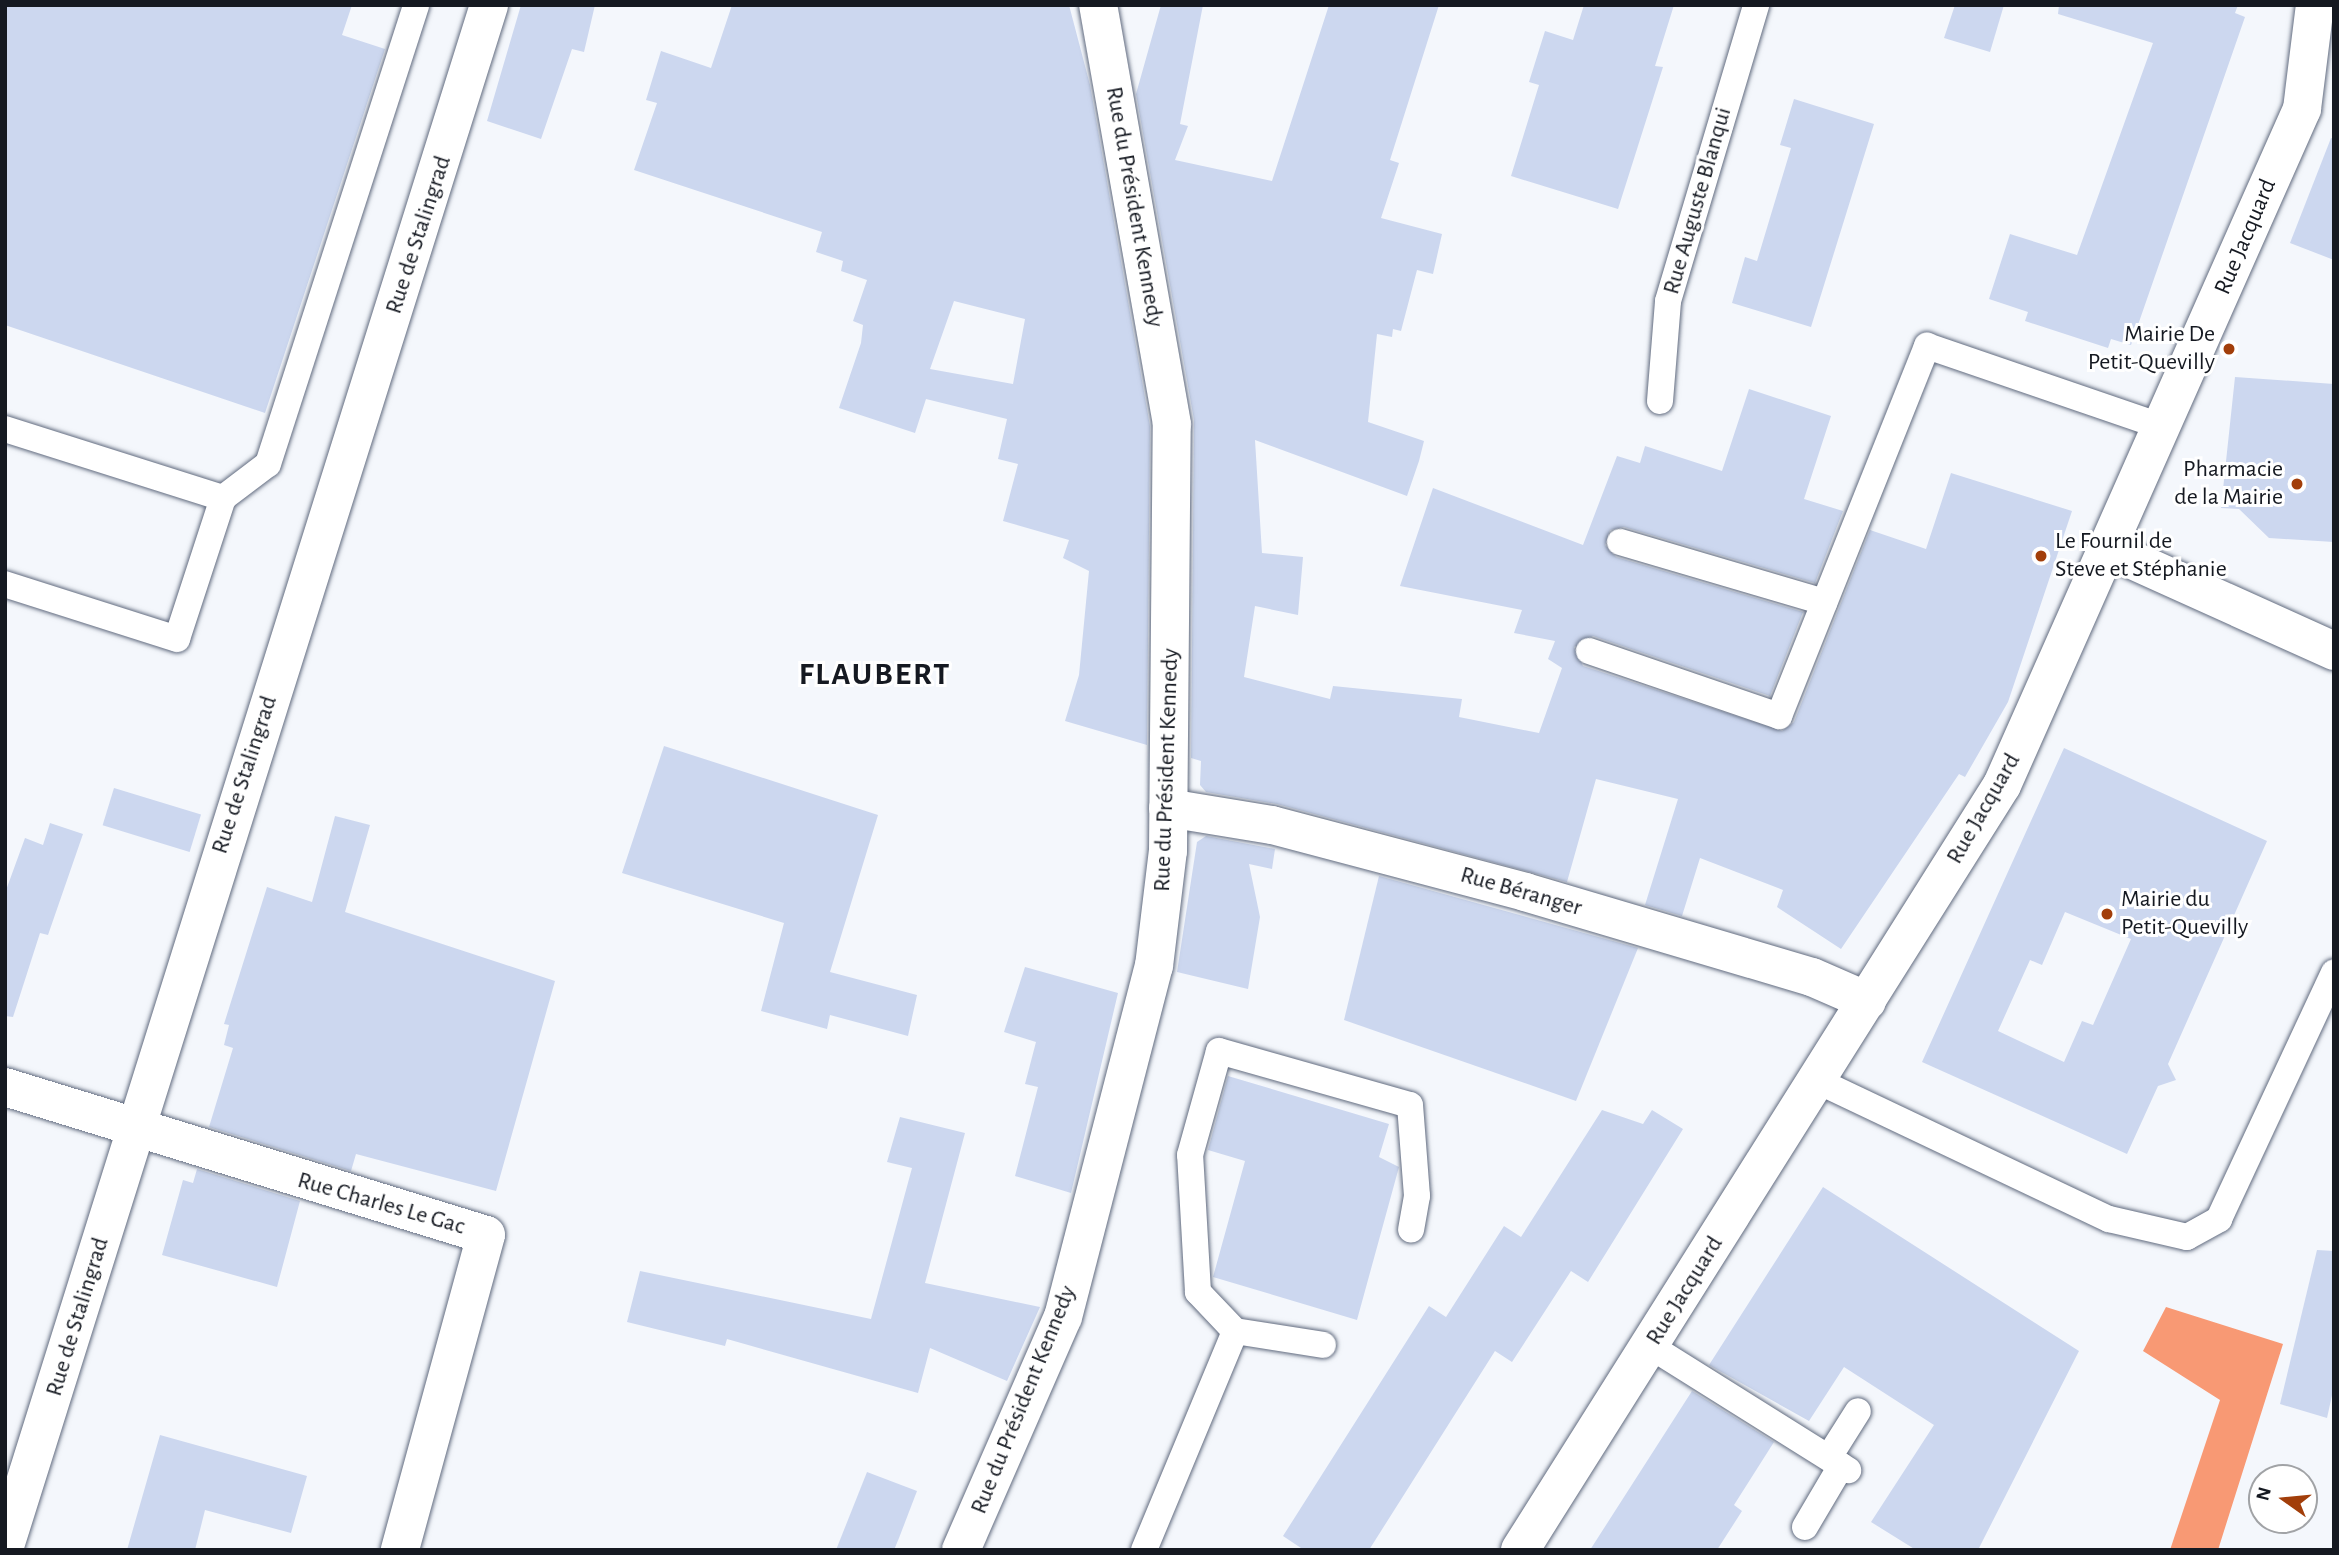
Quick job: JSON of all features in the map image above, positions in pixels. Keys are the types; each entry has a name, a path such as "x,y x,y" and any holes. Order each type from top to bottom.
{"street":[{"name":"Rue de Stalingrad","path":"9,1526 489,5"},
{"name":"Rue du Président Kennedy","path":"961,1550 1063,1317 1105,1168 1154,966 1168,808 1171,424 1098,5"},
{"name":"Rue Jacquard","path":"1520,1550 1818,1081 2002,785 2302,109 2321,8"},
{"path":"2108,549 2334,652"},
{"name":"Rue Béranger","path":"1168,808 1272,824 1525,892 1812,977 1867,1001"},
{"name":"Rue Charles Le Gac","path":"5,1087 133,1130 486,1235 400,1550"}],"lane":[{"path":"5,584 177,639 223,498 268,464 416,5"},
{"name":"Rue Auguste Blanqui","path":"1660,401 1668,301 1756,5"},
{"path":"1590,652 1779,716 1927,346 2163,427"},
{"path":"5,429 223,498"},
{"path":"1620,542 1824,602"},
{"path":"1818,1081 2109,1219 2187,1237 2219,1219 2334,972"},
{"path":"1323,1345 1235,1331 1198,1292 1191,1168 1219,1051 1410,1105 1417,1196 1410,1229"},
{"path":"1144,1550 1235,1331"},
{"path":"1650,1346 1839,1464"},
{"path":"1805,1527 1839,1464 1858,1411"}],"shaded area":[{"path":"2166,1307 2283,1344 2218,1550 2170,1550 2220,1400 2143,1351"}],"building":[{"path":"5,5 352,5 342,35 385,49 265,413 5,325"},
{"path":"521,5 595,5 584,52 572,49 541,139 487,121"},
{"path":"732,5 1069,5 1090,85 1150,426 1147,745 1065,721 1079,675 1089,571 1063,558 1069,540 1003,521 1018,464 998,459 1007,419 926,399 915,433 839,408 861,343 863,325 853,321 867,280 841,271 843,261 816,252 822,232 634,170 657,103 646,100 661,51 711,68","holes":["954,301 1025,319 1013,384 930,369"]},
{"path":"1161,5 1203,5 1180,124 1188,126 1175,160 1272,181 1329,5 1439,5 1390,160 1399,163 1381,218 1442,234 1433,274 1417,270 1401,331 1393,329 1392,337 1377,334 1368,422 1424,441 1419,461 1407,496 1255,440 1262,553 1303,557 1298,615 1255,606 1244,677 1330,699 1333,686 1462,699 1459,717 1539,733 1562,668 1548,659 1555,641 1514,633 1522,610 1400,586 1433,488 1583,545 1617,456 1640,463 1645,446 1722,471 1749,389 1831,416 1804,499 1843,511 1815,583 1624,527 1610,530 1605,545 1616,557 1803,612 1770,696 1593,636 1574,647 1583,666 1782,731 1794,722 1870,530 1926,549 1951,473 2072,511 2008,702 1965,777 1959,774 1841,949 1777,907 1783,890 1700,858 1682,916 1645,905 1678,799 1596,779 1567,882 1277,804 1206,792 1200,785 1201,761 1191,758 1194,420 1136,94"},
{"path":"1584,5 1674,5 1655,66 1663,67 1618,209 1511,176 1539,85 1529,82 1545,31 1573,40"},
{"path":"1955,5 2004,5 1990,52 1944,38"},
{"path":"2059,5 2238,5 2235,13 2245,17 2131,345 2111,339 2108,348 2025,321 2028,312 1989,299 2010,234 2077,255 2153,43 2058,14"},
{"path":"1794,99 1874,124 1811,327 1732,303 1745,257 1757,261 1791,148 1780,145"},
{"path":"2331,138 2334,139 2334,260 2290,243"},
{"path":"2235,377 2334,384 2334,542 2269,538 2239,509 2221,508"},
{"path":"664,746 878,815 830,972 917,995 908,1036 830,1015 827,1029 761,1011 784,923 622,873"},
{"path":"2064,748 2267,841 2168,1064 2176,1080 2158,1086 2127,1154 1922,1062","holes":["2065,912 2131,939 2093,1025 2082,1021 2064,1062 1998,1031 2030,960 2042,965"]},
{"path":"114,788 201,815 190,852 103,825"},
{"path":"335,816 370,825 345,912 555,981 496,1191 356,1154 351,1171 209,1127 233,1048 224,1045 229,1025 224,1024 267,887 312,902"},
{"path":"50,823 83,834 48,935 40,933 13,1017 5,1016 5,893 25,838 43,845"},
{"path":"1206,836 1275,849 1272,869 1249,864 1260,917 1248,989 1177,972 1197,842"},
{"path":"1379,876 1638,948 1576,1101 1344,1020"},
{"path":"1025,967 1118,993 1071,1193 1015,1176 1038,1087 1025,1084 1036,1042 1004,1032"},
{"path":"1228,1076 1389,1124 1379,1157 1399,1167 1357,1320 1213,1277 1245,1161 1208,1150"},
{"path":"1602,1110 1643,1124 1652,1110 1683,1129 1588,1282 1571,1271 1512,1362 1495,1351 1369,1550 1304,1550 1283,1536 1429,1306 1446,1317 1504,1226 1521,1237"},
{"path":"900,1117 965,1133 925,1283 1040,1307 1007,1381 930,1348 918,1393 727,1339 725,1346 627,1322 640,1271 871,1319 912,1168 887,1162"},
{"path":"197,1169 300,1201 277,1287 162,1255 183,1180 193,1183"},
{"path":"1823,1187 2079,1351 1978,1550 1916,1550 1871,1522 1934,1425 1844,1367 1809,1421 1709,1365"},
{"path":"2317,1250 2334,1251 2334,1386 2327,1418 2280,1404"},
{"path":"1692,1391 1774,1442 1734,1505 1742,1511 1717,1550 1590,1550"},
{"path":"160,1435 307,1476 291,1533 205,1510 195,1550 127,1550"},
{"path":"867,1472 917,1491 899,1538 894,1550 836,1550"}],"place":[{"name":"Mairie De Petit-Quevilly","path":"2229,349"},
{"name":"Pharmacie de la Mairie","path":"2297,484"},
{"name":"Le Fournil de Steve et Stéphanie","path":"2041,556"},
{"name":"Mairie du Petit-Quevilly","path":"2107,914"}],"district":[{"name":"FLAUBERT","path":"875,674"}]}
